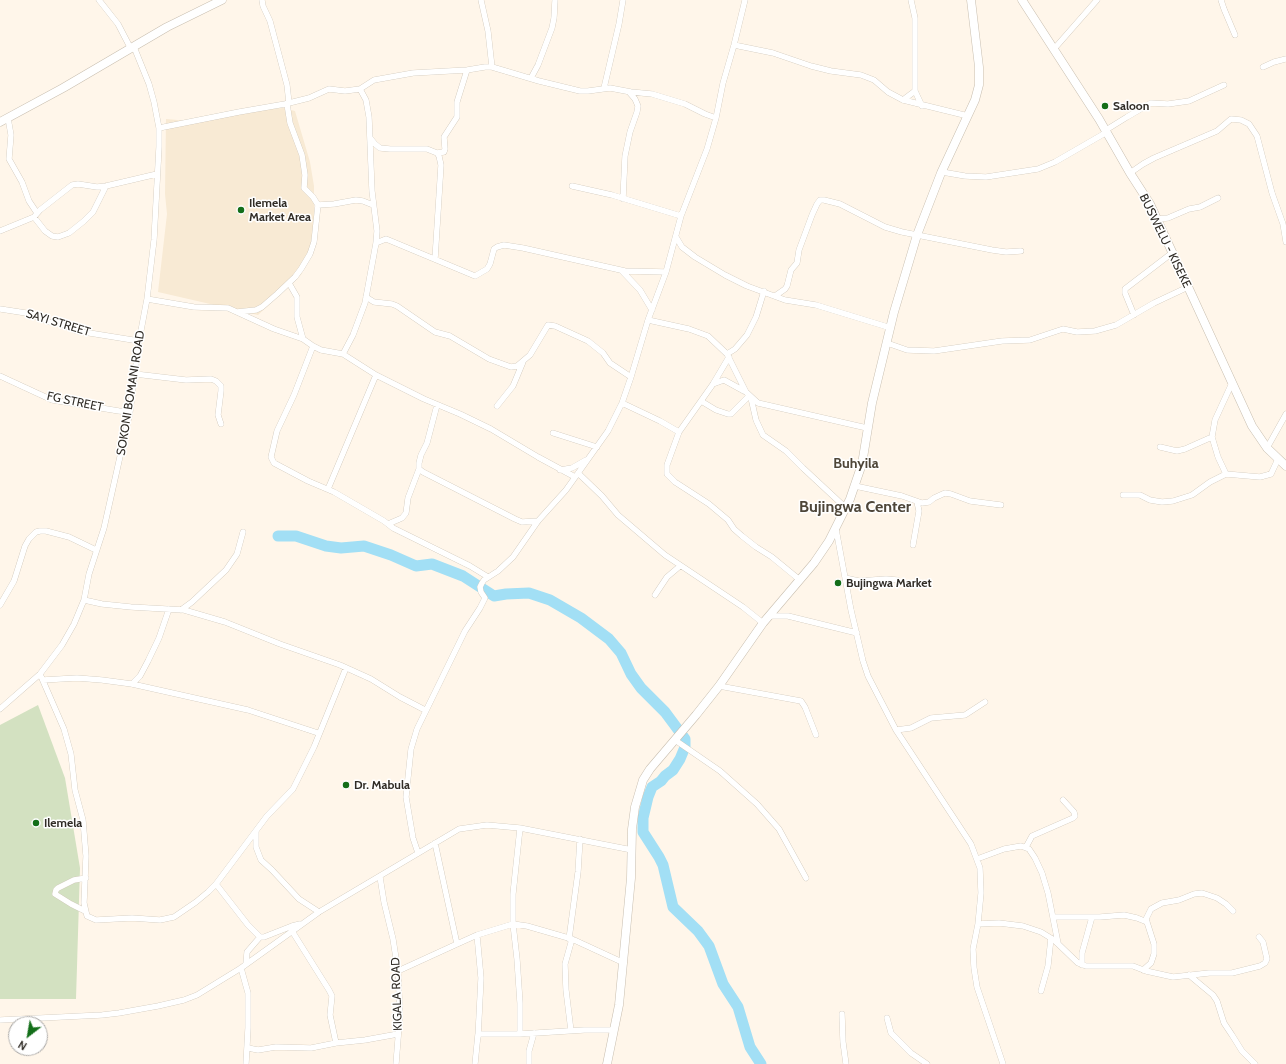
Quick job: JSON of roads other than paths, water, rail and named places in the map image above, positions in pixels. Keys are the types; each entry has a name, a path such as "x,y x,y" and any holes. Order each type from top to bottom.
{"street":[{"name":"SOKONI BOMANI ROAD","path":"0,708 40,674 62,645 74,624 84,600 96,550 104,528 130,412 139,341 147,299 156,222 159,128 149,84 132,48 118,24 99,0"},
{"path":"0,122 167,27 222,0"},
{"path":"237,312 256,310 262,306 289,283 301,269 310,254 314,242 318,205 313,197 304,188 305,175 302,155 290,123 287,86 270,21 262,0"},
{"path":"481,0 488,31 492,67"},
{"path":"531,78 538,65 552,28 555,0"},
{"path":"604,88 619,24 622,0"},
{"path":"418,853 406,797 411,749 417,729 465,631 485,598 480,587 484,580 513,557 538,521 566,490 608,431 622,403 648,320 666,272 681,216 708,149 723,83 745,0"},
{"path":"911,0 915,18 915,91 922,106"},
{"path":"607,1064 619,1005 624,963 635,807 643,780 650,769 719,686 763,623 822,553 846,508 862,464 876,382 896,305 917,235 942,172 975,100 979,85 971,0"},
{"name":"BUSWELU - KISEKE","path":"1022,0 1107,131 1130,173 1150,204 1252,426 1267,448 1286,466"},
{"path":"1054,49 1097,0"},
{"path":"1221,0 1235,36"},
{"path":"734,45 773,53 831,71 861,75 874,80 888,92 903,100 922,106 968,116"},
{"path":"1263,67 1286,59"},
{"path":"159,128 288,104 329,90 345,91 360,89 374,80 413,74 492,67 580,91 610,88 644,93 685,104 716,118"},
{"path":"371,139 380,148 390,150 428,149 437,153 444,152 444,137 457,117 458,102 467,70"},
{"path":"942,172 986,178 1038,169 1055,162 1151,103 1168,104 1189,101 1224,85"},
{"path":"343,354 365,303 377,231 372,192 371,139 366,100 360,89"},
{"path":"903,100 915,91"},
{"path":"623,198 625,156 630,132 638,106 635,99 629,92"},
{"path":"8,118 11,135 9,159 22,182 36,215 45,231 52,236 58,237 69,233 84,221 93,212 106,186"},
{"path":"1130,173 1154,158 1217,132 1231,119 1241,120 1249,124 1257,136 1272,193 1283,224 1286,242"},
{"path":"435,259 441,165 437,153"},
{"path":"0,231 28,221 66,188 72,185 78,184 97,187 106,186 157,174"},
{"path":"572,186 623,198 681,216"},
{"path":"1157,219 1168,218 1189,209 1200,207 1218,198"},
{"path":"318,205 356,200 373,205"},
{"path":"775,296 787,286 791,270 797,263 799,250 804,235 820,200 840,204 885,227 992,250 1006,252 1021,251"},
{"path":"377,231 391,241"},
{"path":"676,237 682,246 694,257 736,281 794,302 816,306 891,328"},
{"path":"376,243 386,239 435,259 468,275 475,276 487,269 494,249 504,245 512,245 622,271 666,272"},
{"path":"1134,315 1124,292 1125,289 1172,252"},
{"path":"622,271 640,290 652,310"},
{"path":"289,283 297,297 297,318 303,340"},
{"path":"887,343 907,350 934,351 1002,341 1030,340 1063,329 1078,332 1094,331 1116,325 1154,303 1188,287"},
{"path":"764,291 756,317 747,335 728,355 713,384 679,432 667,465 667,474 671,479 709,504 728,520 734,529 742,536 772,557 800,580"},
{"path":"366,297 374,302 397,306 435,332 450,336 495,361 511,367 517,366 523,362 535,348 546,327 550,325 588,341 602,353 610,363 631,376"},
{"path":"147,299 194,307 222,308 237,312 303,340 321,350 343,354 376,376 437,405 491,428 560,470 577,475 602,496 618,515 664,555 680,566 694,573 743,607 763,623"},
{"name":"SAYI STREET","path":"0,308 26,313 45,321 60,323 77,331 139,341"},
{"path":"648,320 699,332 708,336 728,355 749,395 756,420 764,434 786,451 846,508"},
{"path":"313,346 294,395 277,431 271,457 274,463 289,472 328,490 388,524 392,528 470,566 488,577"},
{"path":"497,406 513,386 523,362"},
{"path":"135,374 186,380 211,379 216,381 221,386 218,415 221,424"},
{"name":"FG STREET","path":"0,376 52,400 119,412 130,412"},
{"path":"328,490 376,376"},
{"path":"713,384 724,380 749,395 758,403 867,428"},
{"path":"1226,474 1218,457 1212,437 1215,420 1232,383"},
{"path":"701,401 716,410 731,414 749,395"},
{"path":"622,403 679,432"},
{"path":"388,524 402,518 406,513 408,498 419,469 421,455 427,442 437,405"},
{"path":"1267,448 1286,414"},
{"path":"553,433 597,447"},
{"path":"1160,447 1177,451 1212,437"},
{"path":"560,470 572,468 589,459"},
{"path":"1123,494 1140,495 1150,500 1162,502 1173,501 1192,495 1210,482 1226,474 1260,477 1271,474 1278,459"},
{"path":"419,469 515,519 522,522 538,521"},
{"path":"855,486 902,496 918,502 929,502 940,494 945,493 975,502 1001,505"},
{"path":"913,546 919,511 918,502"},
{"path":"836,529 845,578 868,676 896,730 971,844 978,859 982,879 978,924 973,949 974,968 977,987 1003,1064"},
{"path":"0,605 14,581 25,546 36,532 46,531 69,537 96,550"},
{"path":"181,610 192,602 226,570 237,554 243,532"},
{"path":"655,595 667,577 680,566"},
{"path":"845,578 859,581 886,579 898,580"},
{"path":"84,600 102,604 181,610 202,614 346,668 371,679 425,710"},
{"path":"132,684 140,676 159,638 169,609"},
{"path":"769,616 788,616 857,633"},
{"path":"40,674 64,730 71,754 75,790 83,820 86,856 84,903 88,916 96,920 132,918 160,920 174,917 191,906 216,884 268,816 293,789 314,747 318,733 346,668"},
{"path":"140,676 142,686"},
{"path":"43,680 84,679 132,684 244,710 318,733"},
{"path":"719,686 801,701 805,707 816,735"},
{"path":"896,730 911,728 932,718 965,715 985,702"},
{"path":"675,740 720,771 757,804 779,829 806,878"},
{"path":"1026,847 1032,836 1075,816 1074,812 1063,800"},
{"path":"0,1020 102,1015 158,1006 184,1000 197,995 243,966 319,912 459,830 487,825 520,828 632,850"},
{"path":"520,828 513,894 513,924 517,959 520,1034"},
{"path":"256,831 256,847 261,860 299,899 319,912"},
{"path":"571,1032 566,990 565,964 571,939 580,839"},
{"path":"435,843 457,944"},
{"path":"978,859 1004,849 1021,846 1029,849 1042,873 1048,893 1058,944"},
{"name":"KIGALA ROAD","path":"380,877 398,971 400,1014 396,1064"},
{"path":"86,878 74,880 58,888 55,894 86,911"},
{"path":"216,884 248,925 260,937"},
{"path":"1143,970 1151,963 1154,954 1154,944 1146,919 1151,909 1194,894 1202,893 1217,898 1233,911"},
{"path":"1053,918 1124,915 1147,922"},
{"path":"1082,965 1082,953 1092,917"},
{"path":"978,924 999,923 1023,926 1041,932 1051,938 1082,965 1091,967 1124,965 1173,976 1236,972 1265,963 1267,959 1263,942 1259,937"},
{"path":"246,1064 248,1048 248,993 243,966 247,952 260,937 302,924"},
{"path":"398,971 477,935 513,924 527,926 571,939 624,963"},
{"path":"292,931 329,990 332,1000 330,1015 336,1043"},
{"path":"475,1064 481,978 477,935"},
{"path":"1041,991 1048,966 1051,938"},
{"path":"1189,975 1213,995 1217,1001 1224,1023 1242,1051 1255,1064"},
{"path":"842,1014 843,1042 846,1064"},
{"path":"887,1018 891,1033 911,1053 927,1064"},
{"path":"478,1034 520,1034 614,1030"},
{"path":"529,1064 534,1033"},
{"path":"248,1048 258,1050 294,1047 304,1049 398,1034"}],"waterway":[{"path":"278,536 296,536 326,546 341,548 364,546 391,555 416,566 432,564 463,576 494,596 529,593 550,600 581,618 609,639 621,653 631,674 641,688 665,712 685,739 685,747 673,770 652,787 643,818 643,832 663,865 673,907 698,931 709,946 723,984 738,1007 750,1047 761,1064"}],"place":[{"name":"Saloon","path":"1105,106"},
{"name":"Ilemela Market Area","path":"241,210"},
{"name":"Bujingwa Market","path":"838,583"},
{"name":"Dr. Mabula","path":"346,785"},
{"name":"Ilemela","path":"36,823"}],"district":[{"name":"Buhyila","path":"856,464"},
{"name":"Bujingwa Center","path":"855,507"}]}
